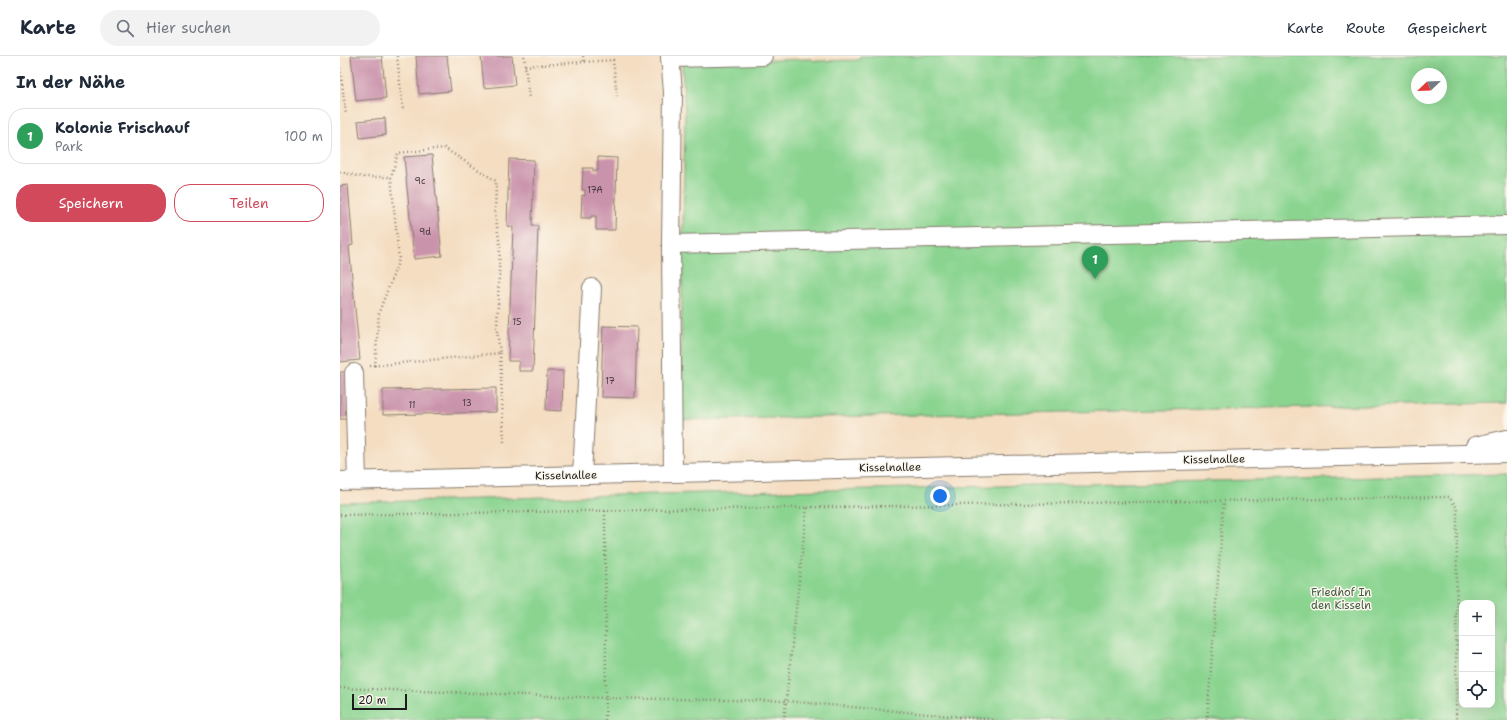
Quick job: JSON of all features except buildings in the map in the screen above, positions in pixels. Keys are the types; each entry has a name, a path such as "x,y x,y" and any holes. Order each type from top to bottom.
{"street":[{"path":"673,473 671,244 673,92 670,57 763,56"},
{"path":"671,244 1507,225"},
{"path":"582,475 592,288"},
{"path":"349,481 354,373"},
{"name":"Kisselnallee","path":"1440,454 1507,439"},
{"name":"Kisselnallee","path":"349,481 1507,453"}],"path":[{"path":"397,56 403,110"},
{"path":"524,56 529,98"},
{"path":"583,56 584,62"},
{"path":"525,66 613,60 617,96"},
{"path":"340,68 346,115"},
{"path":"500,353 375,366 379,312 399,260 391,176 398,153 444,148 496,181 496,213 500,246 497,330 500,353 504,443"},
{"path":"340,172 362,177 391,176"},
{"path":"340,514 1449,497 1457,508 1456,720"},
{"path":"1207,720 1224,501"},
{"path":"784,720 807,507"},
{"path":"604,511 605,720"},
{"path":"340,688 606,698 786,701 994,720"}],"green space":[{"path":"860,56 1507,56 1507,403 680,420 685,111 682,63 810,59 816,61 859,60"},
{"name":"Friedhof In den Kisseln","path":"1507,474 1507,720 340,720 340,503"}],"place":[{"name":"Kolonie Frischauf","path":"1095,279"}]}
